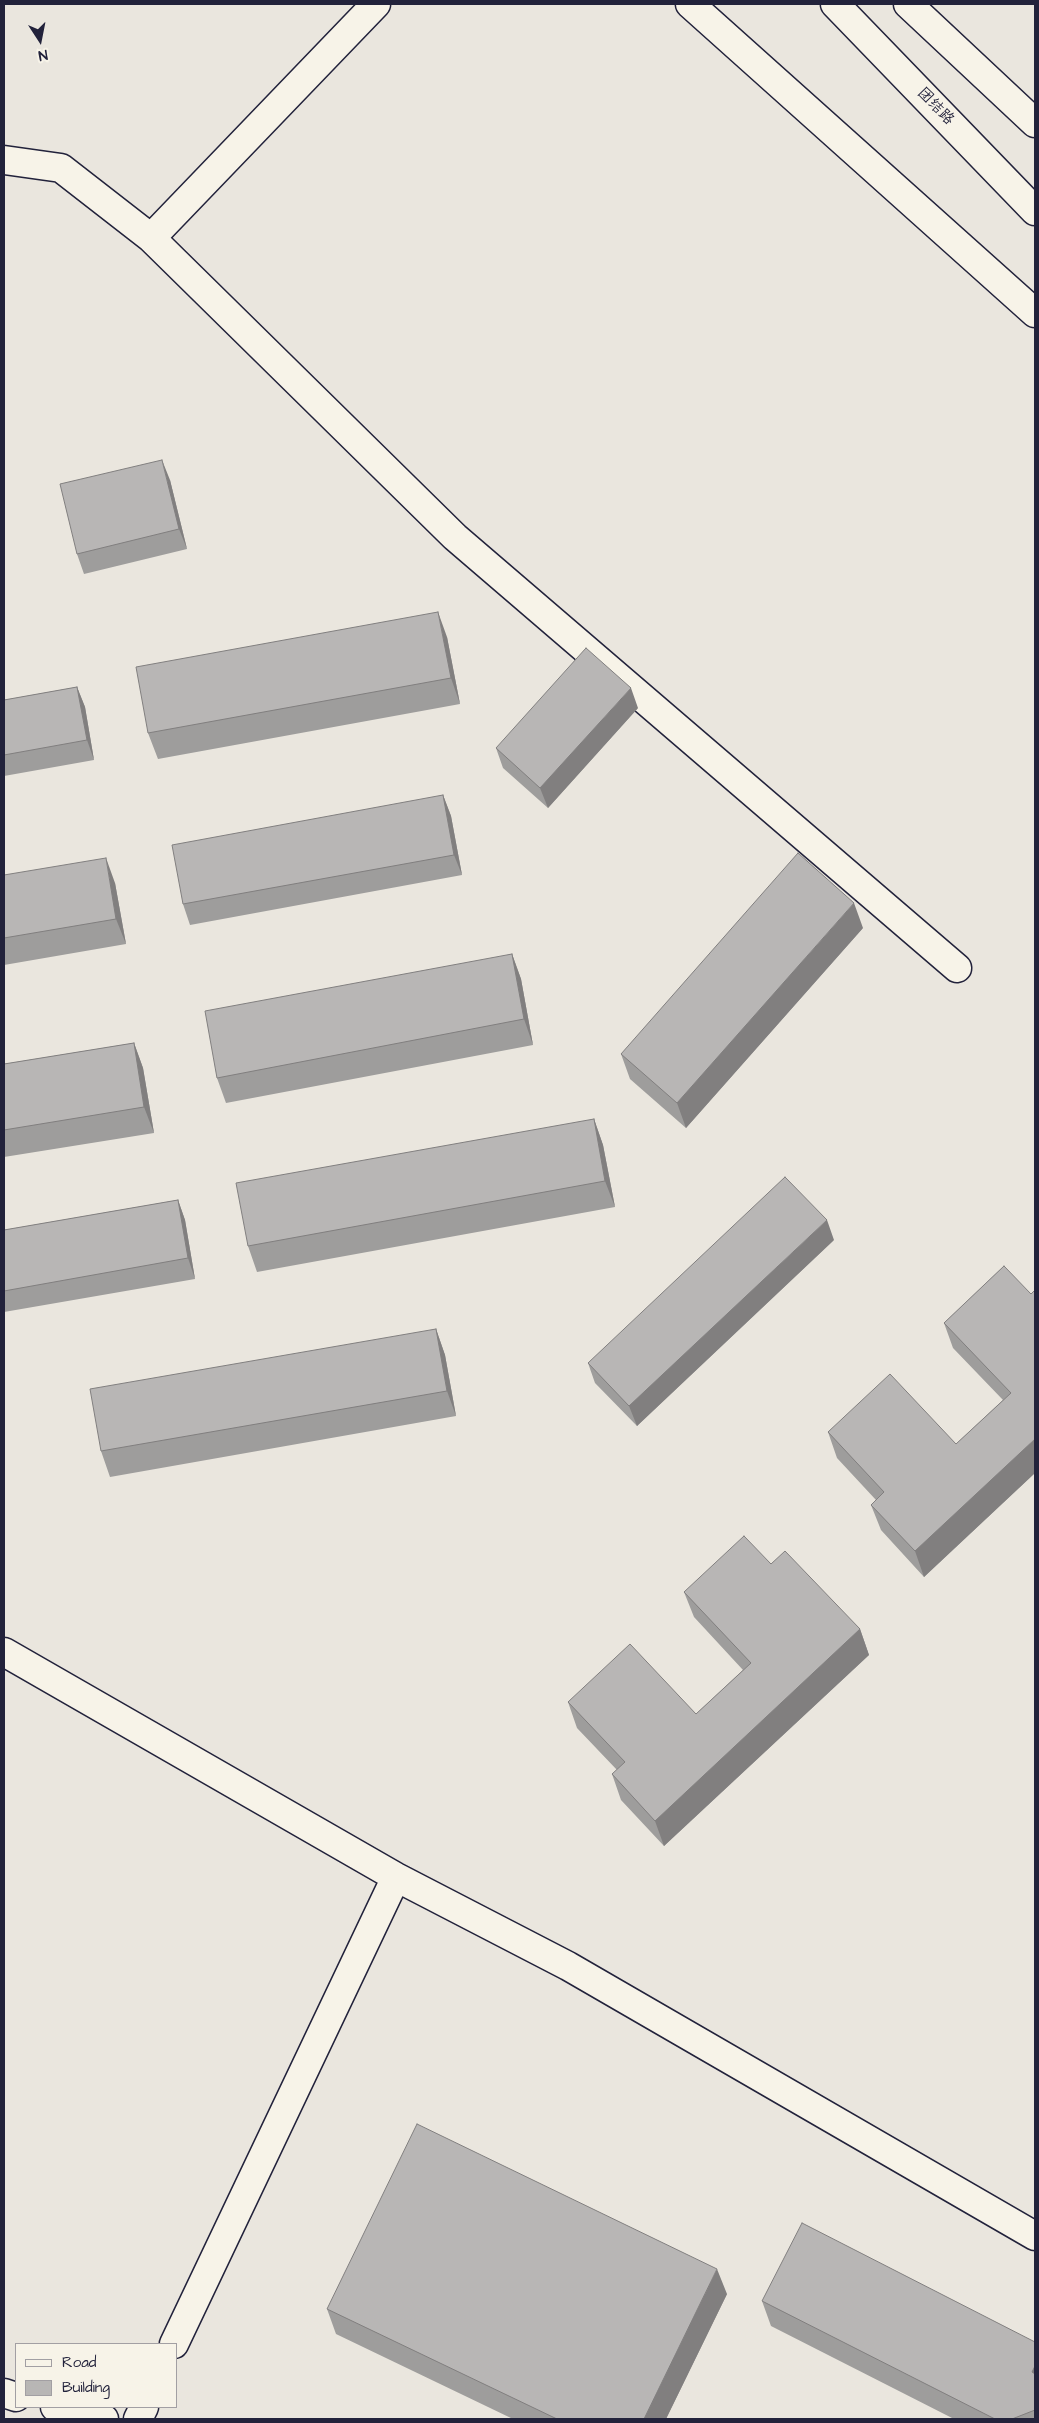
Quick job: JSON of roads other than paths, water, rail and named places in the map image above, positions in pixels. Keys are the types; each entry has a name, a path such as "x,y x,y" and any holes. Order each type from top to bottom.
{"street":[{"path":"151,238 376,4"},
{"path":"690,4 1035,313"},
{"name":"团结路","path":"835,4 1035,211"},
{"path":"908,4 1035,123"},
{"path":"4,160 61,168 151,238 455,537 957,968"},
{"path":"4,1652 396,1877 568,1966 1035,2236"},
{"path":"174,2343 396,1877"},
{"path":"60,2408 104,2419"}]}
